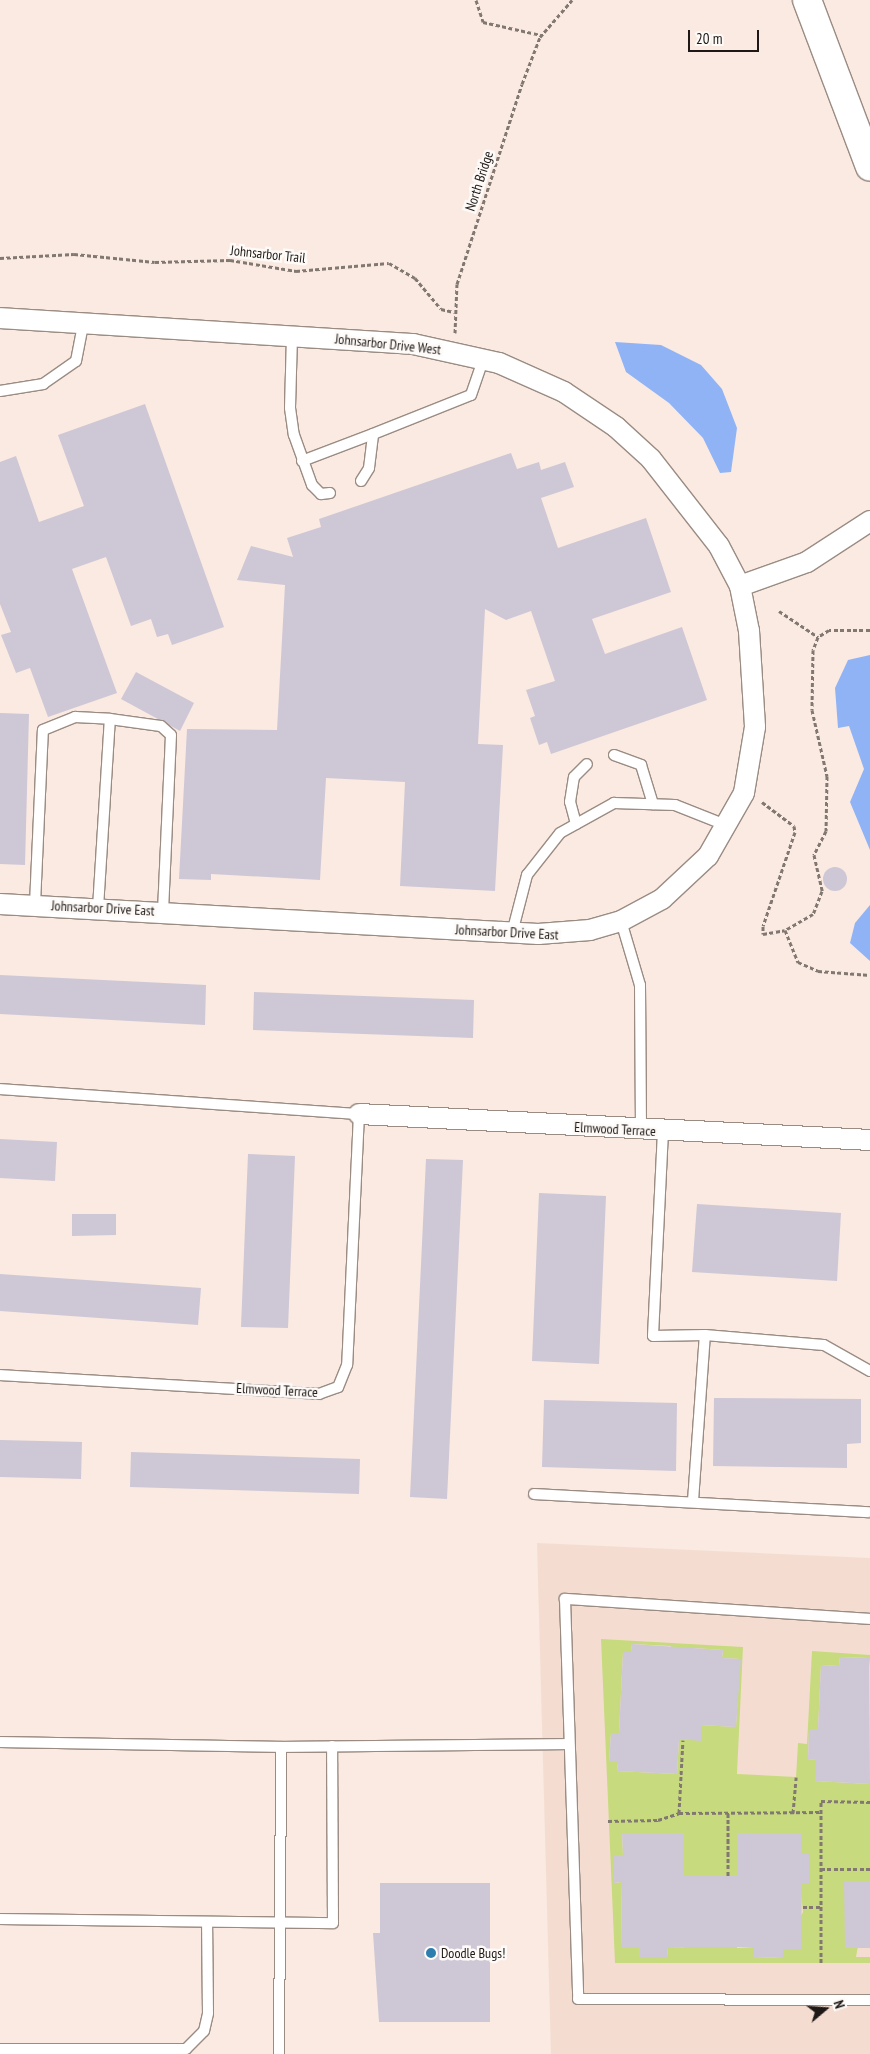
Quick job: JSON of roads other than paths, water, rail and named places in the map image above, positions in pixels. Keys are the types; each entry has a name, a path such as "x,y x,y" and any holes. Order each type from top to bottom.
{"main road":[{"path":"807,0 870,167"}],"street":[{"name":"Johnsarbor Drive West","path":"0,318 413,344 484,358 564,392 623,434 693,508 740,586"},
{"path":"740,586 807,562 870,521"},
{"name":"Johnsarbor Drive East","path":"0,904 163,911 512,933 567,934 621,921 662,899 686,880 728,827 744,793 755,727 749,631 740,586"},
{"name":"Elmwood Terrace","path":"359,1114 641,1130 870,1140"}],"lane":[{"path":"0,391 43,384 76,361 83,324"},
{"path":"292,336 290,408 302,461 312,485 321,494 330,493"},
{"path":"302,461 471,395 484,358"},
{"path":"361,481 369,468 373,434"},
{"path":"34,904 43,730 75,717 110,719 161,726 171,735 163,911"},
{"path":"98,908 110,719"},
{"path":"614,754 641,765 653,804"},
{"path":"576,824 570,802 574,777 587,764"},
{"path":"512,933 527,875 560,833 614,803 675,804 728,827"},
{"path":"621,921 640,985 641,1130"},
{"name":"Elmwood Terrace","path":"0,1090 359,1114 347,1365 338,1387 320,1394 0,1375"},
{"path":"663,1131 652,1336 706,1335 824,1345 870,1371"},
{"path":"692,1501 706,1335"},
{"path":"534,1494 869,1512"},
{"path":"870,1619 565,1599 578,1999 870,2000"},
{"path":"0,1742 281,1747 570,1744"},
{"path":"0,1919 333,1923 332,1746"},
{"path":"279,2054 281,1747"},
{"path":"0,2049 186,2049 204,2031 208,2013 207,1922"}],"water":[{"path":"615,342 661,345 701,365 722,389 737,428 731,472 720,473 703,438 669,403 626,372"},
{"path":"870,655 870,850 850,802 864,769 849,726 838,728 835,688 848,660"},
{"path":"870,905 870,961 850,943 855,923"}],"place":[{"name":"Doodle Bugs!","path":"431,1953"}]}
